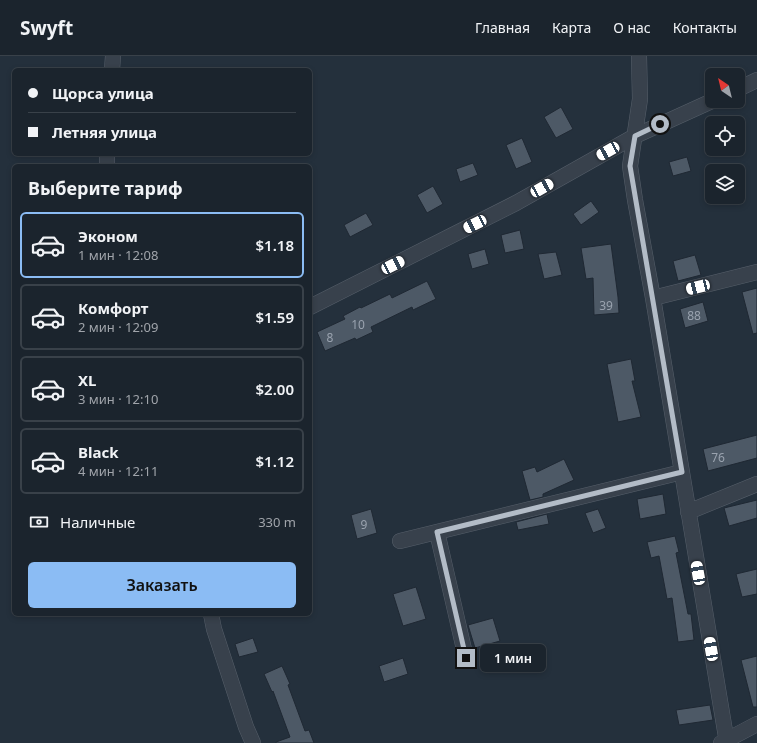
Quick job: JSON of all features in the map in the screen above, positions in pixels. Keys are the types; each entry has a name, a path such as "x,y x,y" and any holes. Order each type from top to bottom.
{"street":[{"path":"112,68 113,56"},
{"path":"639,56 640,99 630,166 682,472 725,742 757,724"},
{"path":"745,85 757,80"},
{"path":"312,306 516,203 635,136 705,104"},
{"path":"653,298 757,272"},
{"path":"400,541 682,472"},
{"path":"688,512 757,484"},
{"path":"437,532 466,658"},
{"path":"211,616 214,629 241,712 253,743"}],"building":[{"path":"561,107 573,129 556,138 544,117"},
{"path":"522,138 532,162 516,169 506,145"},
{"path":"687,157 691,171 673,176 669,162"},
{"path":"473,163 478,175 460,182 456,169"},
{"path":"433,186 443,204 427,213 417,195"},
{"path":"591,201 599,212 581,225 573,214"},
{"path":"366,213 373,225 350,237 344,225"},
{"path":"520,230 524,249 505,253 501,235"},
{"path":"611,244 619,313 594,315 593,278 586,279 581,248"},
{"path":"485,249 489,264 472,269 468,254"},
{"path":"556,252 562,275 544,279 538,254"},
{"path":"695,255 701,275 678,281 673,261"},
{"path":"427,281 436,299 413,310 412,307 371,327 373,332 356,340 355,338 325,351 317,332 345,319 343,316 360,307 361,308 390,294 392,298"},
{"path":"757,288 757,333 753,334 742,292"},
{"path":"703,302 708,321 685,328 680,309"},
{"path":"631,359 635,381 632,381 641,417 618,422 607,364"},
{"path":"757,435 757,458 708,471 703,449"},
{"path":"564,459 574,480 543,494 543,497 530,500 522,471 535,467 537,472"},
{"path":"663,494 666,514 640,519 637,499"},
{"path":"757,500 757,518 729,526 724,508"},
{"path":"371,509 377,533 357,539 351,515"},
{"path":"598,509 606,528 593,533 585,513"},
{"path":"547,514 549,524 518,530 516,522"},
{"path":"675,536 679,552 676,553 688,614 691,614 694,640 678,642 672,598 667,599 659,556 651,558 647,542"},
{"path":"757,569 757,594 742,597 736,574"},
{"path":"416,587 426,619 403,626 393,594"},
{"path":"493,618 500,641 475,648 468,625"},
{"path":"253,638 258,652 239,657 235,644"},
{"path":"757,656 757,707 753,707 741,660"},
{"path":"403,658 408,674 384,682 379,666"},
{"path":"282,666 290,684 288,685 305,731 309,730 314,743 276,743 290,737 273,691 272,692 264,674"},
{"path":"710,705 713,720 679,725 676,710"}],"route":[{"path":"466,658 437,532 682,472 630,166 635,136 660,124"}]}
